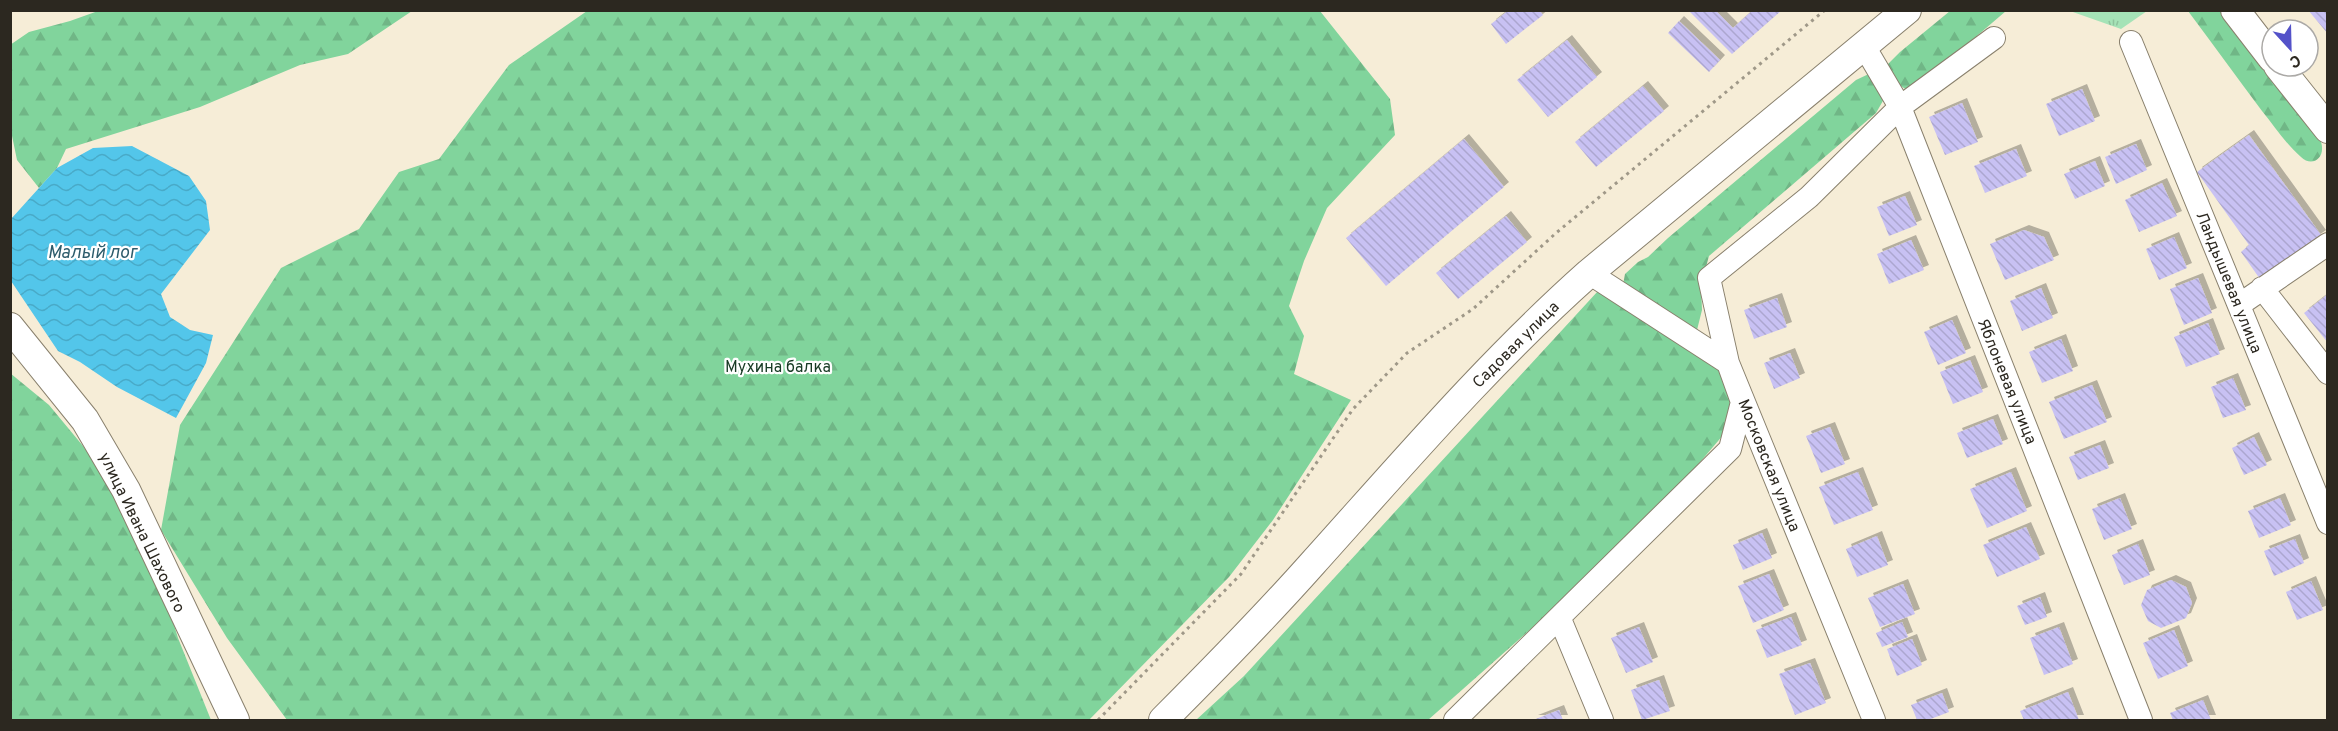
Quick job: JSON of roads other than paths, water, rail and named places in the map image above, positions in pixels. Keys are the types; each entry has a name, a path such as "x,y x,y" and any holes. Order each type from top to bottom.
{"main road":[{"name":"Садовая улица","path":"1163,720 1312,564 1493,364 1539,317 1907,10"},
{"path":"2235,10 2260,42"},
{"path":"2288,78 2328,129"},
{"name":"улица Ивана Шахового","path":"10,327 86,420 126,490 235,720"}],"street":[{"path":"1455,720 1730,449 1742,402 1728,363 1708,278 1809,197 1900,107 1994,38"},
{"name":"Ландышевая улица","path":"2131,42 2328,523"},
{"name":"Яблоневая улица","path":"1864,46 1900,107 2141,720"},
{"path":"2239,305 2328,244"},
{"path":"1589,273 1728,363"},
{"path":"2262,288 2328,373"},
{"name":"Московская улица","path":"1728,363 1875,720"},
{"path":"1560,619 1602,720"}],"water":[{"name":"Малый лог","path":"132,146 189,176 206,201 210,230 161,294 170,317 190,330 213,335 206,363 176,418 117,387 80,362 58,351 11,281 11,219 57,168 93,148"}],"park label":[{"name":"Мухина балка","path":"778,366"}]}
